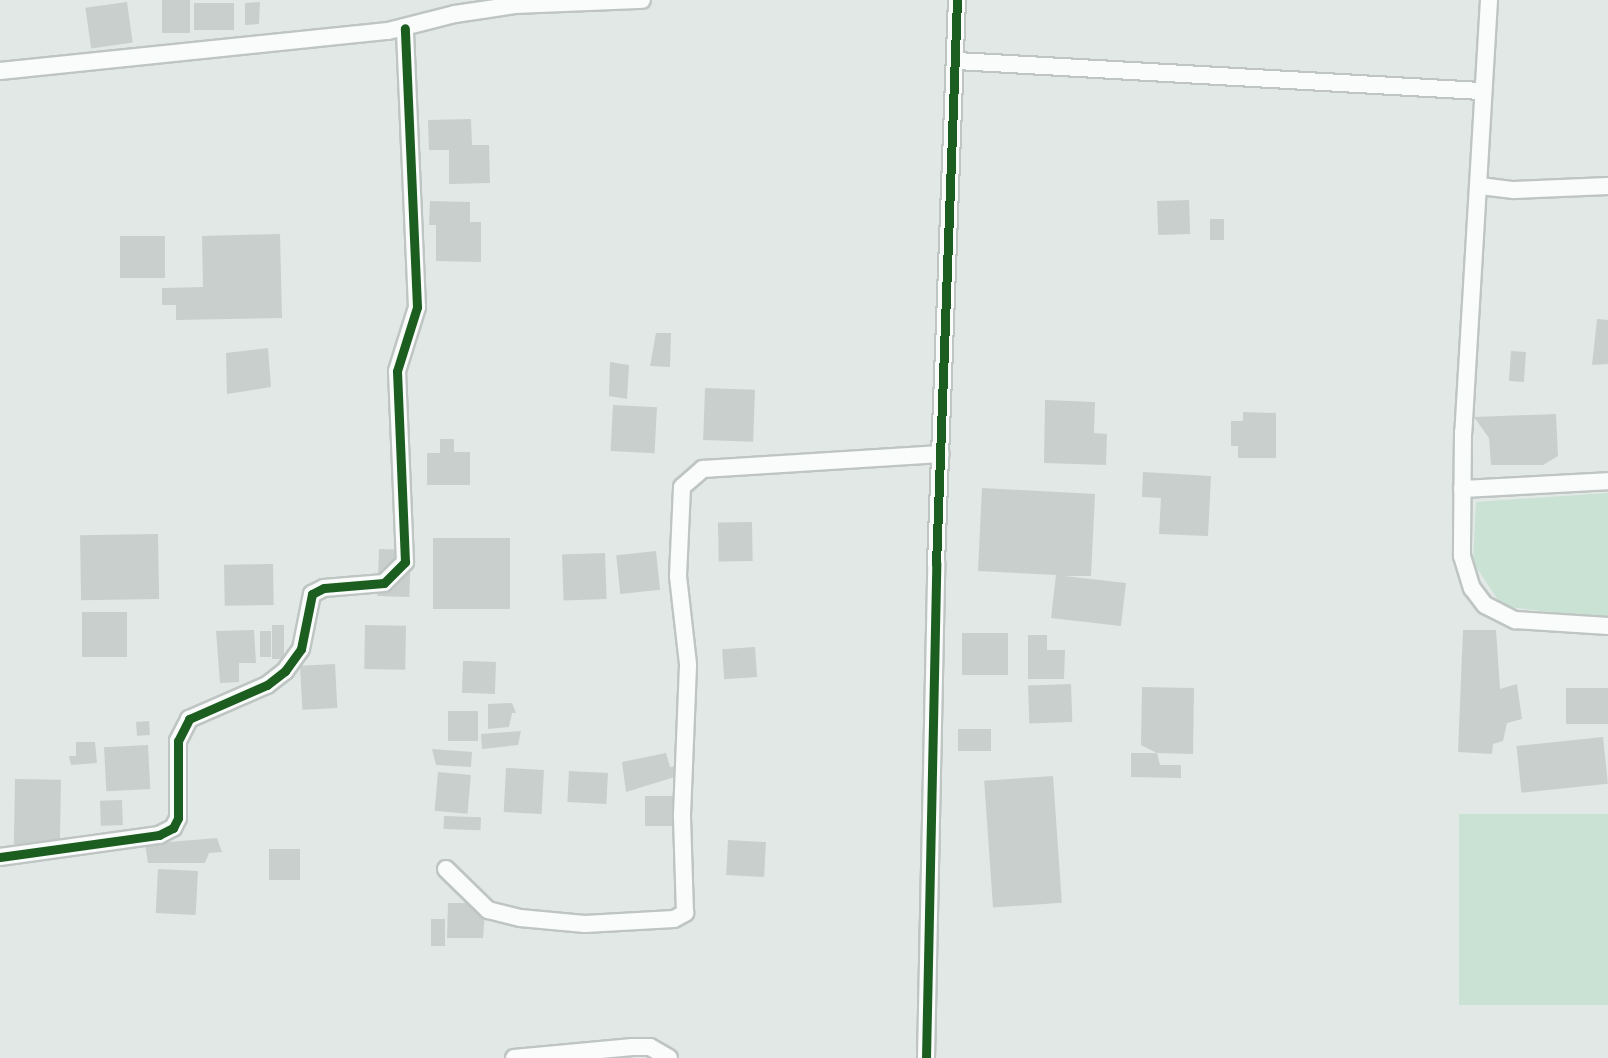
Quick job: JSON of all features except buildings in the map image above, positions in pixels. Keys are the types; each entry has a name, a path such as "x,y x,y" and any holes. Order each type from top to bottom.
{"street":[{"path":"0,71 405,28 455,14 516,5 642,0"},
{"path":"926,1058 941,454 957,61 957,0"},
{"path":"1489,0 1481,91 1480,186 1462,489 1462,556 1472,588 1485,605 1515,620 1608,626"},
{"path":"0,858 159,835 173,828 178,817 178,741 189,719 267,685 285,671 301,649 312,594 324,589 384,583 405,562 397,371 417,307 405,28"},
{"path":"957,61 1481,91"},
{"path":"1480,186 1514,190 1608,186"},
{"path":"446,869 488,910 520,918 585,924 674,919 685,913 682,815 688,664 678,576 682,487 703,469 941,454"},
{"path":"1462,489 1608,481"},
{"path":"514,1058 632,1046 650,1047 668,1058"}],"green space":[{"path":"1608,493 1608,619 1502,606 1473,562 1476,502"},
{"path":"1459,814 1608,814 1608,1005 1459,1005"}],"cycle path":[{"path":"926,1058 936,564 957,0"},
{"path":"0,857 159,835 173,828 178,818 178,741 189,719 267,685 285,671 301,649 312,594 324,588 384,583 405,562 397,371 417,307 405,28"}]}
